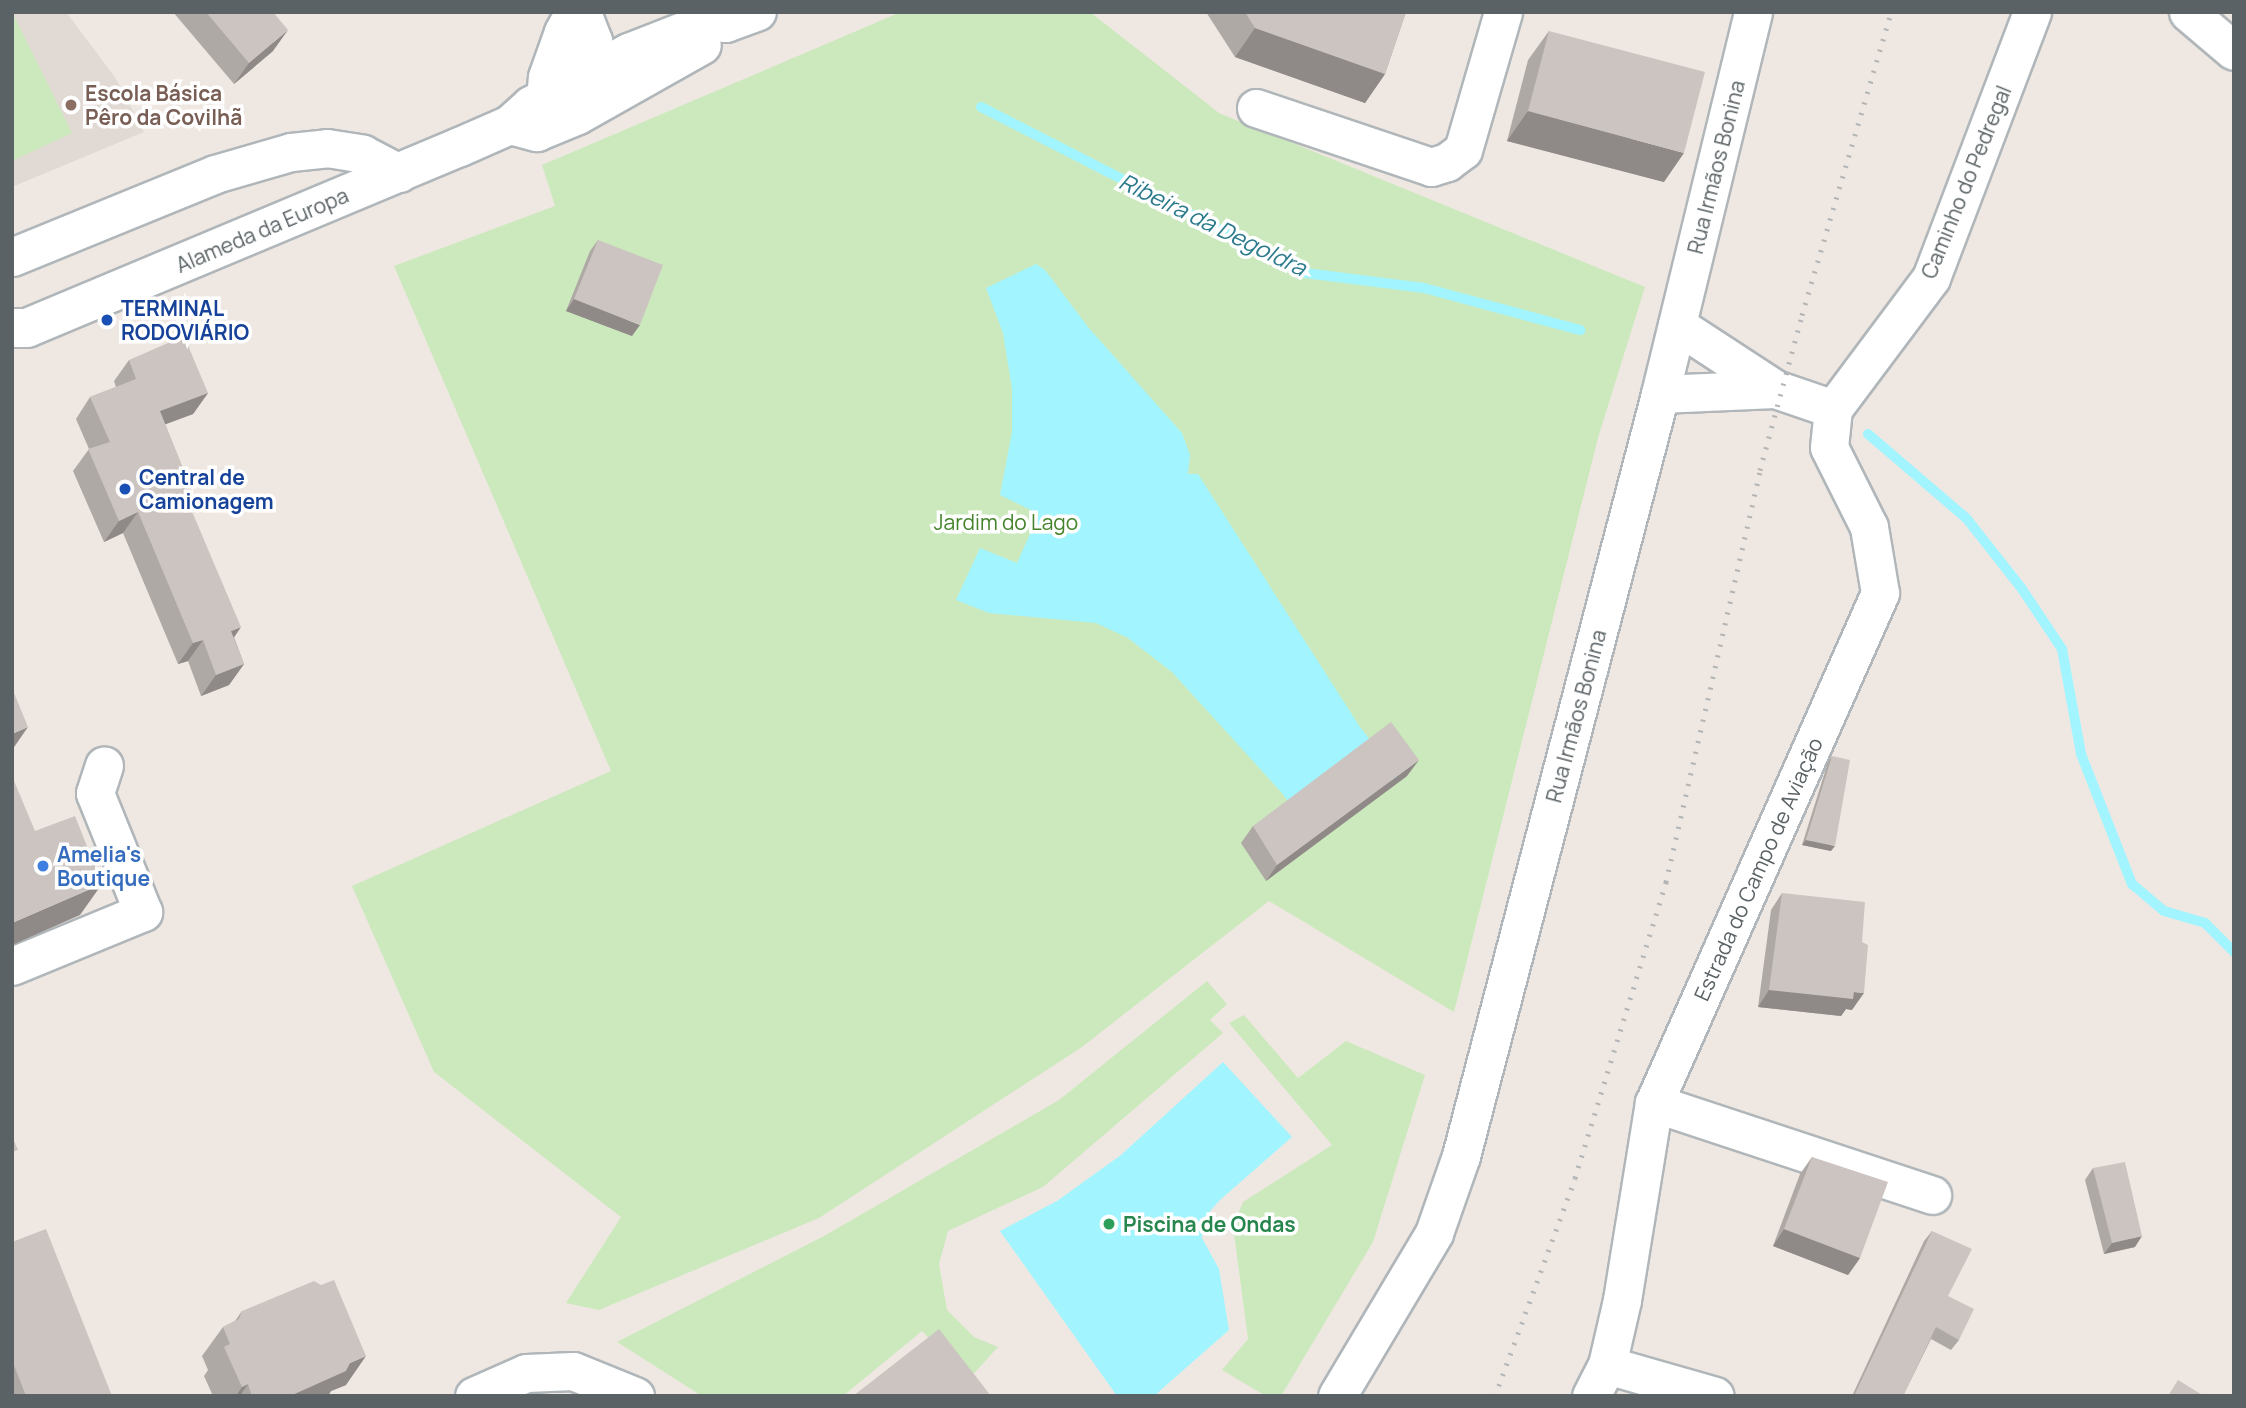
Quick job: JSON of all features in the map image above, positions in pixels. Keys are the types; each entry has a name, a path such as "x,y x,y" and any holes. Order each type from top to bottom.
{"main road":[{"name":"Alameda da Europa","path":"510,125 537,132 578,115 718,36 742,18"},
{"name":"Alameda da Europa","path":"12,328 27,328 510,125 545,99 629,53 711,21 742,18"}],"street":[{"path":"545,99 547,77 563,32 575,12"},
{"path":"583,12 605,40 629,53"},
{"path":"582,77 593,41 583,12"},
{"path":"1256,108 1432,167 1447,162 1463,150 1503,12"},
{"name":"Rua Irmãos Bonina","path":"1337,1396 1434,1233 1461,1156 1660,394 1754,12"},
{"name":"Caminho do Pedregal","path":"1833,409 1931,278 2032,12"},
{"path":"2188,12 2234,51"},
{"path":"12,257 215,173 291,152 327,148 363,154 398,173"},
{"path":"1677,325 1775,389 1833,409"},
{"path":"1660,394 1775,389"},
{"name":"Estrada do Campo de Aviação","path":"1599,1380 1622,1300 1654,1103 1880,593 1869,527 1829,447 1833,409"},
{"path":"12,966 143,912 95,793 104,765"},
{"path":"1654,1103 1932,1195"},
{"path":"474,1396 526,1373 573,1371 635,1396"},
{"path":"1599,1380 1715,1396"}],"shaded area":[{"name":"Escola Básica Pêro da Covilhã","path":"12,12 66,12 115,77 144,132 12,187"}],"green space":[{"path":"12,12 72,133 12,161"},
{"name":"Jardim do Lago","path":"901,12 1090,12 1219,113 1645,287 1598,438 1454,1012 1269,901 1082,1047 819,1218 599,1310 566,1303 621,1217 434,1072 352,886 611,771 394,266 555,206 542,165"},
{"path":"1207,981 1227,1004 1210,1020 1223,1033 1043,1187 948,1231 939,1264 947,1310 974,1337 998,1347 968,1380 922,1331 843,1396 702,1396 617,1342 824,1236 1059,1100"},
{"path":"1244,1015 1298,1078 1346,1041 1425,1075 1373,1242 1281,1396 1266,1396 1222,1370 1248,1339 1233,1226 1243,1202 1332,1145 1229,1023"}],"water":[{"path":"1036,264 1045,270 1088,327 1182,433 1190,455 1188,474 1198,474 1360,727 1401,779 1317,841 1282,793 1172,672 1128,638 1096,623 989,613 956,600 980,548 1017,563 1039,514 1000,495 1012,432 1012,389 1003,333 986,288"},
{"name":"Piscina de Ondas","path":"1223,1062 1292,1137 1220,1200 1205,1217 1202,1238 1219,1269 1229,1330 1154,1396 1117,1396 1000,1231 1057,1201 1121,1155"}],"building":[{"path":"206,12 273,12 288,30 249,63"},
{"path":"1245,12 1406,12 1385,74 1255,28"},
{"path":"1549,31 1705,72 1684,153 1528,111"},
{"path":"598,240 663,265 640,325 574,299"},
{"path":"184,336 208,393 160,411 192,491 185,495 241,627 231,631 244,664 216,675 203,640 193,643 138,512 119,521 88,449 110,442 90,397 136,379 129,360"},
{"path":"12,688 28,727 12,734"},
{"path":"1391,722 1419,760 1277,865 1253,826"},
{"path":"1832,756 1850,760 1835,846 1806,840"},
{"path":"12,776 35,831 75,816 102,884 12,923"},
{"path":"1782,893 1865,902 1862,942 1868,945 1864,993 1854,992 1853,999 1769,990"},
{"path":"12,1136 18,1150 12,1152"},
{"path":"1812,1157 1888,1182 1860,1258 1784,1229"},
{"path":"2125,1162 2142,1236 2112,1243 2093,1168"},
{"path":"46,1229 112,1396 26,1396 12,1360 12,1242"},
{"path":"1932,1231 1972,1249 1948,1296 1974,1309 1959,1340 1936,1327 1903,1396 1854,1396"},
{"path":"334,1280 366,1356 350,1363 346,1371 290,1396 252,1396 248,1384 242,1387 224,1347 230,1344 223,1327 239,1319 242,1311 314,1281 321,1285"},
{"path":"939,1329 991,1396 853,1396"},
{"path":"2178,1380 2204,1396 2168,1396"}],"waterway":[{"name":"Ribeira da Degoldra","path":"981,107 1305,273 1424,288 1580,330"},
{"name":"Ribeira da Degoldra","path":"1868,434 1967,519 2022,589 2062,649 2081,754 2132,884 2164,911 2205,923 2234,952"}],"railway":[{"path":"1495,1396 1575,1178 1666,882 1760,470 1802,315 1891,12"}],"place":[{"name":"Escola Básica Pêro da Covilhã","path":"71,105"},
{"name":"TERMINAL RODOVIÁRIO","path":"107,320"},
{"name":"Central de Camionagem","path":"125,489"},
{"name":"Amelia's Boutique","path":"43,866"},
{"name":"Piscina de Ondas","path":"1109,1224"}]}
